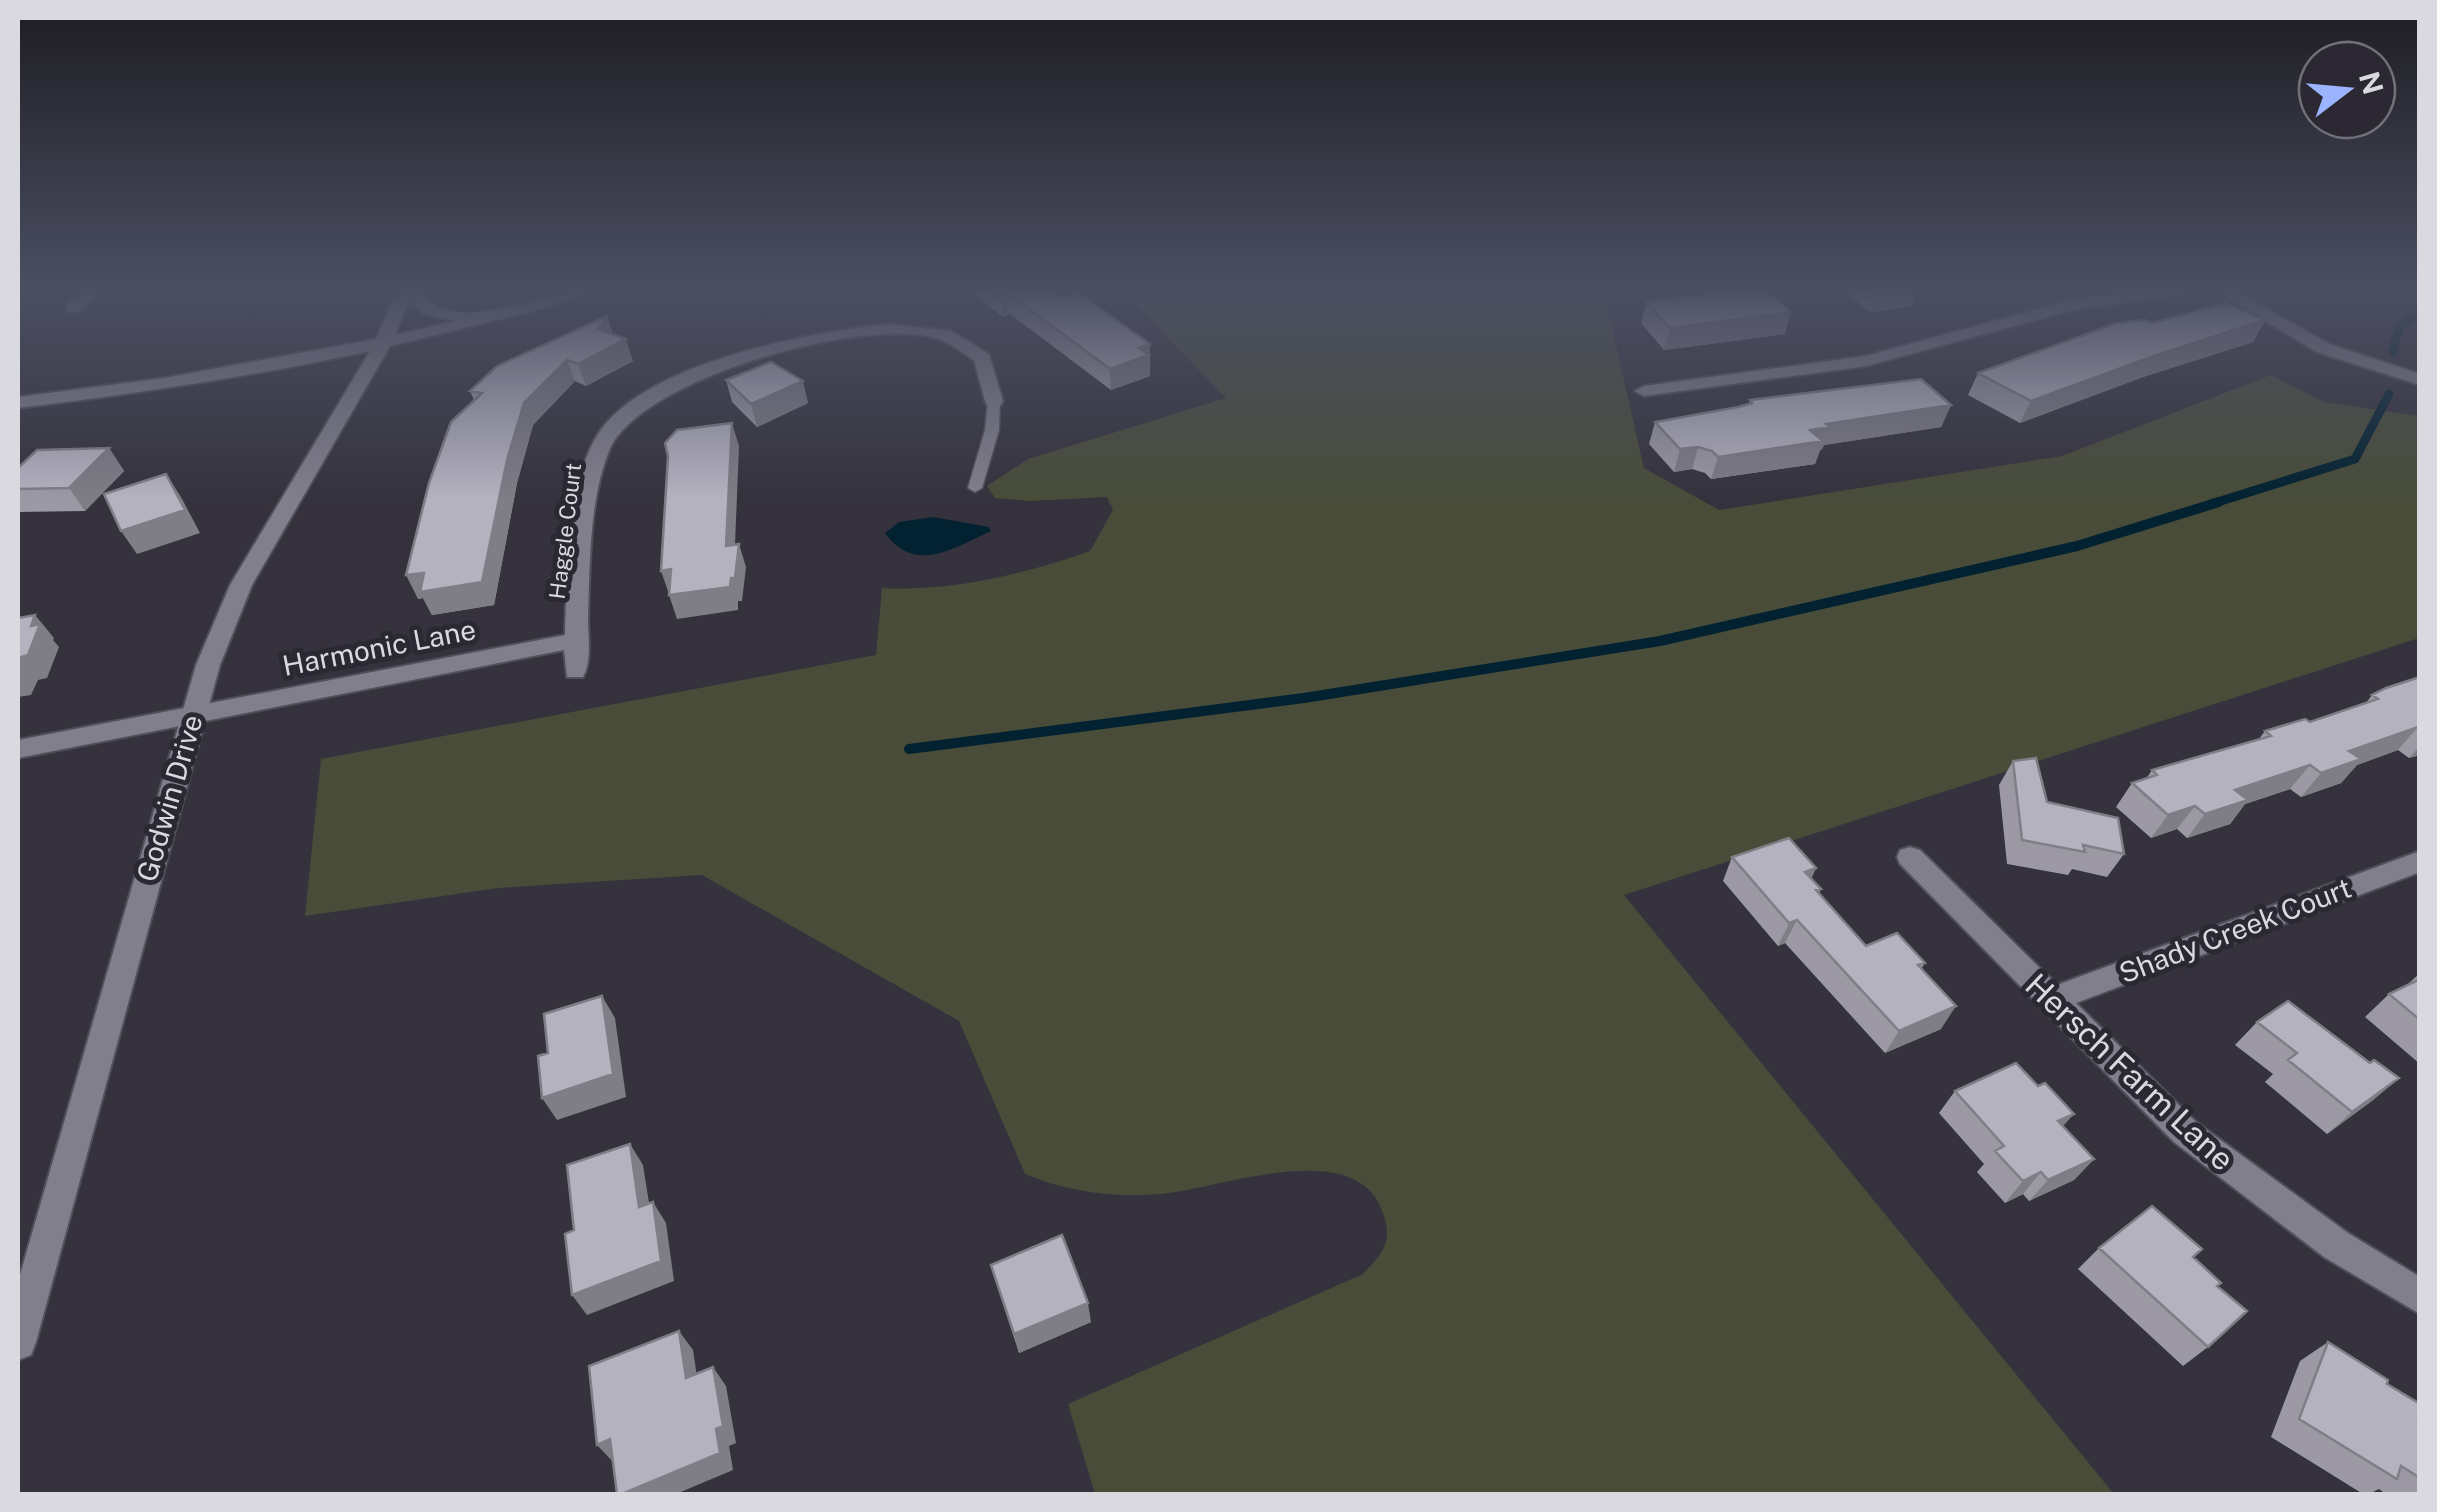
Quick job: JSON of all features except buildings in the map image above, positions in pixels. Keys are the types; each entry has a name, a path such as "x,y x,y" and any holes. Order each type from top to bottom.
{"street":[{"path":"18,402 231,374 304,360"},
{"name":"Godwin Drive","path":"18,1342 193,714 241,585 374,360"},
{"name":"Haggle Court","path":"575,672 578,574 595,458 606,436 625,412 657,391 739,360"},
{"name":"Haggle Court","path":"984,360 994,376 994,401"},
{"path":"1644,391 1873,360"},
{"path":"2358,360 2420,380"},
{"name":"Harmonic Lane","path":"18,749 576,640"},
{"name":"Hersch Farm Lane","path":"1910,857 2184,1132 2336,1245 2420,1297"},
{"name":"Shady Creek Court","path":"2050,1000 2420,861"}],"lane":[{"path":"974,488 992,430 994,401"}],"green space":[{"path":"1189,360 1619,360 1644,468 1719,510 2062,456 2271,375 2324,402 2419,416 2419,638 1624,895 2114,1494 1095,1494 1068,1404 1363,1274 1382,1251 1387,1237 1381,1208 1365,1187 1342,1175 1280,1172 1160,1194 1126,1195 1074,1189 1025,1174 959,1021 702,875 498,888 305,916 321,759 876,655 882,588 988,580 1090,551 1113,510 1107,497 1030,501 995,498 987,486 1028,459 1226,398"}],"water":[{"path":"933,517 989,527 991,531 949,550 922,555 897,546 885,533 899,522"}],"waterway":[{"path":"2211,504 2355,459 2389,394"},
{"path":"909,749 1304,698 1660,641 2077,546 2219,502"}]}
